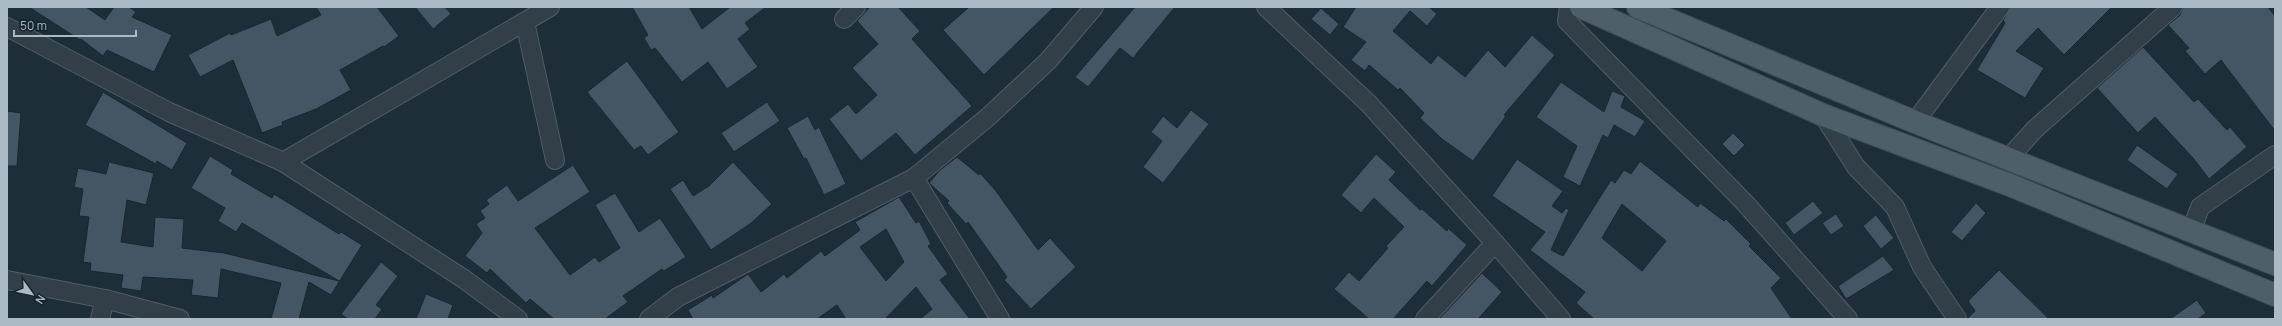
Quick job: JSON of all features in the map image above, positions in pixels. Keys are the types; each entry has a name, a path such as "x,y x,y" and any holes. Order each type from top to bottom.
{"main road":[{"path":"1581,7 1823,115 2010,185 2275,294"},
{"path":"1649,9 1915,122 2275,264"}],"street":[{"path":"283,162 550,7"},
{"path":"649,319 678,297 914,178 994,112 1048,60 1094,7"},
{"path":"1266,7 1369,104 1496,243 1561,319"},
{"path":"1568,7 1567,21 1746,203 1848,319"},
{"path":"1915,122 2000,7"},
{"path":"2008,159 2035,129 2173,7"},
{"path":"524,22 555,160"},
{"path":"7,27 169,112 283,162 464,279 518,319"},
{"path":"1823,115 1856,167 1895,207 1922,267 1957,319"},
{"path":"2191,232 2200,207 2275,155"},
{"path":"914,178 1000,319"},
{"path":"1425,319 1496,243"},
{"path":"7,280 105,299 180,319"},
{"path":"100,319 105,299"}],"building":[{"path":"29,7 86,7 105,20 114,7 129,7 136,12 132,17 172,35 154,72 107,50 103,56 81,39 80,40"},
{"path":"316,7 377,7 399,36 384,47 383,46 340,70 351,90 316,109 282,122 283,125 262,133 233,60 200,77 188,55 230,33 231,35 271,19 277,36 321,15"},
{"path":"415,7 445,7 451,14 433,29"},
{"path":"632,7 689,7 702,29 730,7 766,7 745,23 750,29 738,39 758,67 727,89 708,62 682,82 655,48 651,50 644,38 648,35"},
{"path":"870,7 898,7 920,31 912,39 972,106 915,155 896,133 861,161 829,119 848,104 856,114 877,95 852,68 878,44 857,21"},
{"path":"969,7 1054,7 984,75 943,30"},
{"path":"1135,7 1175,7 1133,58 1120,48 1088,87 1075,77"},
{"path":"1356,7 1429,7 1437,14 1427,26 1410,11 1393,31 1431,64 1438,55 1465,77 1488,50 1505,67 1532,35 1555,55 1504,115 1506,116 1473,161 1442,139 1420,118 1424,113 1400,88 1398,90 1369,65 1365,71 1351,60 1366,42 1343,27"},
{"path":"2010,7 2112,7 2064,55 2038,28 2016,51 2044,68 2025,98 1977,70 2005,23 2003,21"},
{"path":"2183,7 2268,7 2275,16 2275,131 2221,60 2205,74 2185,51 2189,48 2168,25 2180,15"},
{"path":"1321,8 1339,24 1330,35 1311,19"},
{"path":"2143,47 2194,102 2198,99 2227,130 2230,127 2247,147 2209,179 2193,158 2155,117 2138,133 2097,88"},
{"path":"627,61 679,132 648,155 641,146 634,150 587,92"},
{"path":"1561,82 1604,112 1612,91 1625,96 1621,107 1645,121 1635,137 1614,125 1608,138 1603,135 1580,186 1563,177 1577,146 1536,117"},
{"path":"103,92 187,143 172,170 157,161 156,164 85,125"},
{"path":"767,102 780,121 734,152 721,133"},
{"path":"1191,110 1209,124 1163,183 1143,167 1162,141 1151,132 1163,116 1177,128"},
{"path":"7,111 21,113 17,166 7,166"},
{"path":"808,116 815,130 819,127 846,184 824,195 806,158 804,159 787,128"},
{"path":"1733,133 1745,145 1734,156 1722,144"},
{"path":"2137,145 2178,174 2167,189 2127,160"},
{"path":"1376,154 1396,172 1389,180 1420,210 1422,209 1447,231 1448,228 1467,245 1432,286 1427,281 1393,319 1369,319 1334,289 1349,272 1359,281 1388,248 1386,246 1404,227 1374,198 1361,213 1341,195"},
{"path":"210,156 233,170 231,174 272,198 274,194 339,234 341,232 362,245 331,295 309,282 299,319 271,319 281,283 221,269 218,298 191,295 193,280 143,277 141,291 121,288 123,275 90,271 91,263 83,262 89,217 79,216 83,189 74,187 78,168 106,174 109,162 154,173 146,205 127,200 121,242 153,247 155,217 184,219 182,248 224,253 339,281 242,223 236,232 218,221 225,208 191,188"},
{"path":"957,157 979,175 980,173 996,191 1038,250 1050,238 1076,267 1031,309 1004,280 1007,277 968,222 966,224 947,203 949,201 929,183 940,170"},
{"path":"1517,159 1563,191 1552,206 1562,213 1566,208 1569,210 1551,250 1563,256 1611,180 1615,183 1624,170 1631,174 1640,161 1698,207 1700,203 1724,221 1726,219 1751,244 1749,246 1781,278 1771,288 1792,319 1594,319 1576,303 1585,292 1530,250 1545,232 1492,196","holes":["1622,204 1666,241 1642,271 1602,238"]},
{"path":"733,162 772,204 750,224 711,250 670,189 683,180 693,196 709,186"},
{"path":"573,165 590,192 535,228 570,275 595,257 599,262 620,248 595,205 615,193 639,232 660,218 686,257 664,271 662,269 623,296 628,302 605,319 554,319 530,299 526,303 490,269 487,273 465,256 482,233 476,224 485,218 480,211 489,204 486,200 507,185 518,201"},
{"path":"899,197 916,223 919,221 931,244 928,246 948,274 940,280 970,319 920,319 932,309 916,287 885,319 846,319 837,305 817,319 693,319 688,310 712,295 713,298 748,274 761,292 784,274 787,278 821,251 825,256 860,230 855,222","holes":["886,229 904,262 886,281 860,247"]},
{"path":"1813,201 1823,213 1794,235 1785,223"},
{"path":"1976,203 1986,213 1962,241 1951,232"},
{"path":"1836,214 1844,226 1831,235 1822,223"},
{"path":"1876,215 1894,238 1881,249 1863,226"},
{"path":"1883,256 1894,270 1846,299 1838,286"},
{"path":"381,262 398,276 376,305 382,309 375,319 348,319 341,314"},
{"path":"1999,270 2049,319 1967,319 1975,311 1968,301"},
{"path":"1482,273 1502,292 1478,319 1439,319"},
{"path":"426,294 453,305 448,319 416,319"},
{"path":"2197,300 2206,313 2198,319 2170,319"}]}
